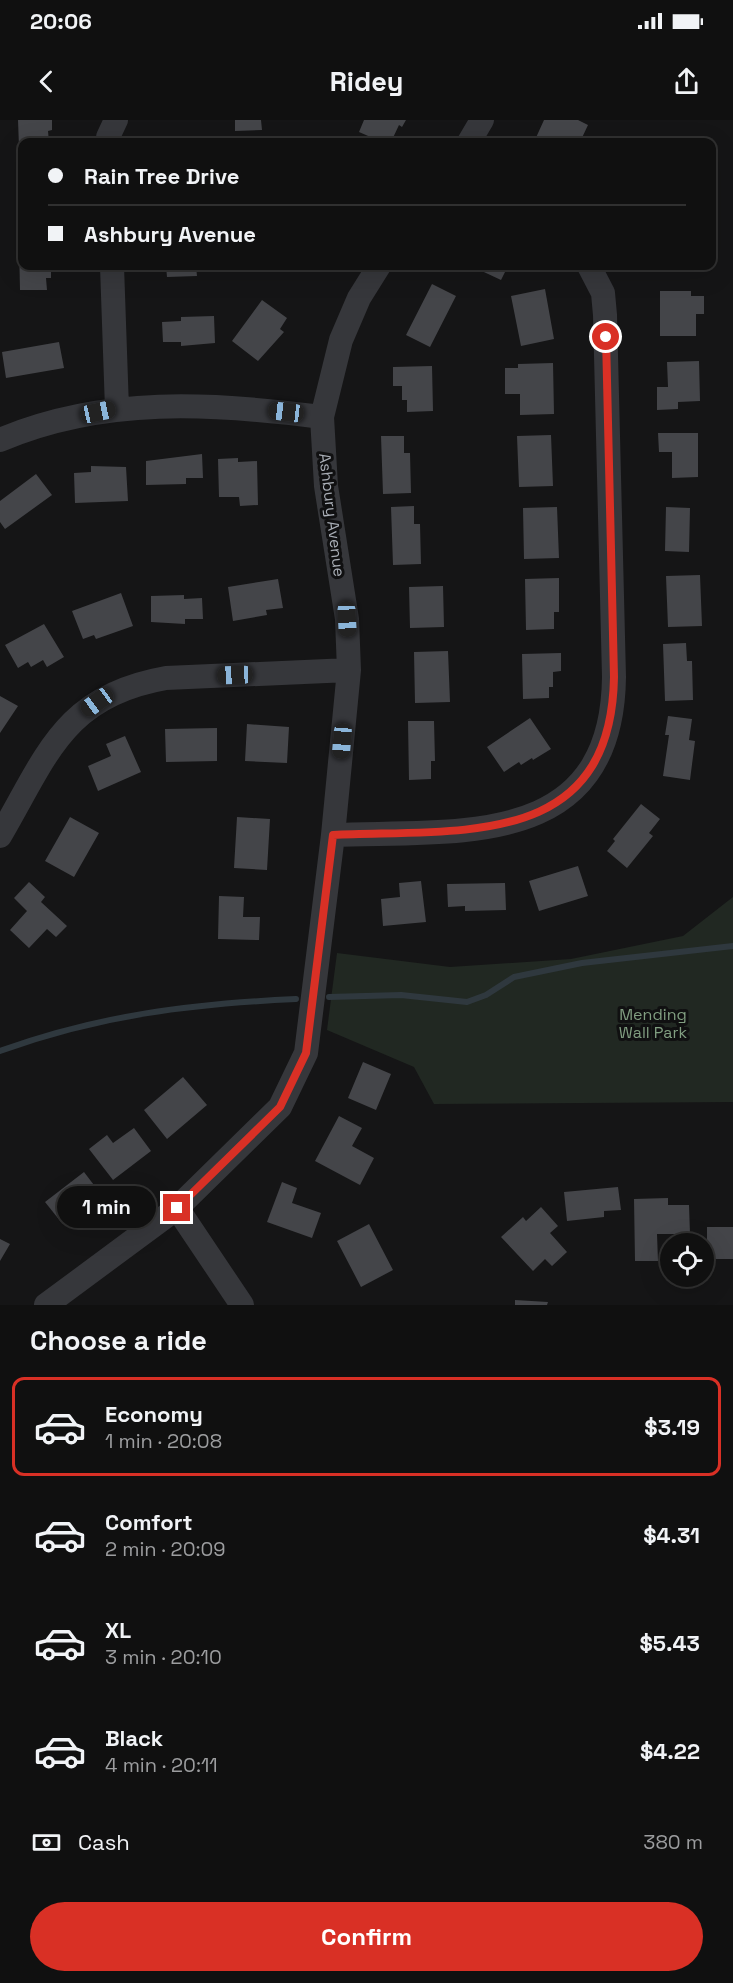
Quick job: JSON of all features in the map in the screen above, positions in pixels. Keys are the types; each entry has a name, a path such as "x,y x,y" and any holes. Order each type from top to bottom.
{"street":[{"path":"108,138 116,120"},
{"path":"471,138 482,120"},
{"path":"112,270 117,409"},
{"name":"Ashbury Avenue","path":"46,1305 177,1208 280,1107 306,1053 333,835 349,670 347,619 326,486 322,417 341,340 359,298 376,270"},
{"path":"333,835 478,829 509,824 533,816 565,796 591,768 600,753 613,710 614,677 605,315 603,293 591,270"},
{"path":"0,440 43,424 117,409 219,406 322,417"},
{"path":"0,836 44,760 69,723 113,692 139,682 166,678 349,670"},
{"path":"177,1208 242,1305"}],"green space":[{"name":"Mending Wall Park","path":"733,897 733,1102 434,1104 414,1067 327,1030 337,953 450,967 571,959 683,936"}],"building":[{"path":"18,120 52,120 52,130 48,131 49,138 19,138"},
{"path":"235,120 261,120 262,130 235,131"},
{"path":"364,120 406,120 402,127 399,125 393,138 373,138 359,132"},
{"path":"544,120 578,120 588,125 582,138 536,138"},
{"path":"16,173 18,173 18,225"},
{"path":"20,270 51,270 51,278 46,278 47,290 20,290"},
{"path":"166,270 196,270 197,276 167,277"},
{"path":"480,270 506,270 501,280"},
{"path":"432,284 456,296 430,347 406,335"},
{"path":"545,289 554,339 521,346 511,296"},
{"path":"660,291 691,291 691,296 704,296 704,314 696,314 696,336 660,336"},
{"path":"262,300 287,318 280,329 284,332 258,361 232,341"},
{"path":"214,316 215,343 181,346 181,342 163,342 162,322 181,321 181,317"},
{"path":"59,342 64,368 6,378 2,352"},
{"path":"699,361 700,401 678,402 678,409 657,410 657,387 668,387 667,362"},
{"path":"553,363 554,414 520,415 520,394 505,394 505,368 518,368 518,364"},
{"path":"432,366 433,411 407,412 407,400 402,400 402,386 393,386 393,367"},
{"path":"658,433 698,433 698,477 672,478 672,452 659,452"},
{"path":"551,435 553,486 519,487 517,436"},
{"path":"381,436 404,436 404,453 410,453 411,493 383,494"},
{"path":"202,454 203,478 186,478 186,484 146,485 146,461"},
{"path":"238,458 238,462 257,461 258,505 240,506 239,497 219,497 218,459"},
{"path":"91,466 126,467 128,501 75,503 74,473 91,472"},
{"path":"36,474 52,495 5,529 0,522 0,501"},
{"path":"414,506 414,524 420,524 421,564 393,565 391,507"},
{"path":"557,507 559,558 524,559 523,508"},
{"path":"666,507 690,508 689,552 665,551"},
{"path":"700,575 702,626 668,627 666,576"},
{"path":"559,578 559,612 554,612 554,629 526,630 525,579"},
{"path":"278,579 283,608 266,610 267,615 233,621 228,587"},
{"path":"443,586 444,627 410,628 409,587"},
{"path":"121,593 133,626 96,639 94,635 83,639 72,611"},
{"path":"184,595 184,599 202,598 203,619 185,619 185,624 151,622 151,596"},
{"path":"44,624 64,657 47,667 43,660 31,667 28,662 18,668 5,645"},
{"path":"686,643 687,661 692,661 693,700 665,701 663,644"},
{"path":"448,651 450,702 415,703 414,652"},
{"path":"561,653 561,671 553,672 553,687 549,687 549,698 523,699 522,654"},
{"path":"0,696 18,706 0,733"},
{"path":"668,716 692,719 689,740 695,741 690,780 663,776 669,735 665,735"},
{"path":"530,718 551,749 521,765 519,762 504,772 487,747"},
{"path":"408,721 434,721 435,761 431,761 431,779 409,780"},
{"path":"247,724 289,727 287,763 245,761"},
{"path":"217,728 217,761 166,762 165,729"},
{"path":"125,736 141,772 98,791 88,766 111,756 106,744"},
{"path":"641,804 660,819 649,833 653,836 627,868 607,851 615,841 613,839"},
{"path":"70,817 99,833 74,877 45,861"},
{"path":"237,817 270,819 267,870 234,868"},
{"path":"578,866 588,896 539,911 529,881"},
{"path":"421,881 426,922 383,926 381,899 400,897 399,883"},
{"path":"29,882 45,897 41,902 67,926 56,937 47,929 29,948 10,930 27,911 14,898"},
{"path":"505,883 506,910 465,911 465,906 448,907 447,884"},
{"path":"219,896 244,897 243,917 260,917 259,940 218,939"},
{"path":"363,1062 391,1074 376,1110 348,1098"},
{"path":"183,1077 207,1105 167,1139 144,1110"},
{"path":"339,1116 362,1128 352,1146 374,1158 360,1185 315,1161"},
{"path":"134,1128 151,1151 113,1180 89,1149 107,1135 113,1143"},
{"path":"84,1172 100,1193 61,1222 45,1202"},
{"path":"282,1182 297,1188 292,1203 321,1213 312,1238 267,1222"},
{"path":"618,1187 621,1210 604,1211 604,1217 567,1221 564,1192"},
{"path":"668,1198 668,1205 689,1205 690,1233 657,1234 658,1261 635,1261 634,1199"},
{"path":"541,1207 558,1226 550,1233 567,1252 552,1266 545,1259 533,1271 501,1237 523,1217 526,1221"},
{"path":"369,1224 393,1270 361,1287 337,1241"},
{"path":"707,1227 733,1227 733,1259 714,1259 714,1233 707,1233"},
{"path":"0,1239 10,1244 0,1261"},
{"path":"515,1300 548,1302 547,1305 515,1305"}],"waterway":[{"path":"329,997 401,995 467,1002 486,995 514,977 582,963 733,946"},
{"path":"0,1051 74,1028 146,1013 219,1004 296,999"}],"route":[{"path":"177,1208 280,1107 306,1053 333,835 478,829 509,824 533,816 565,796 580,782 600,753 610,724 614,696 606,337"}]}
